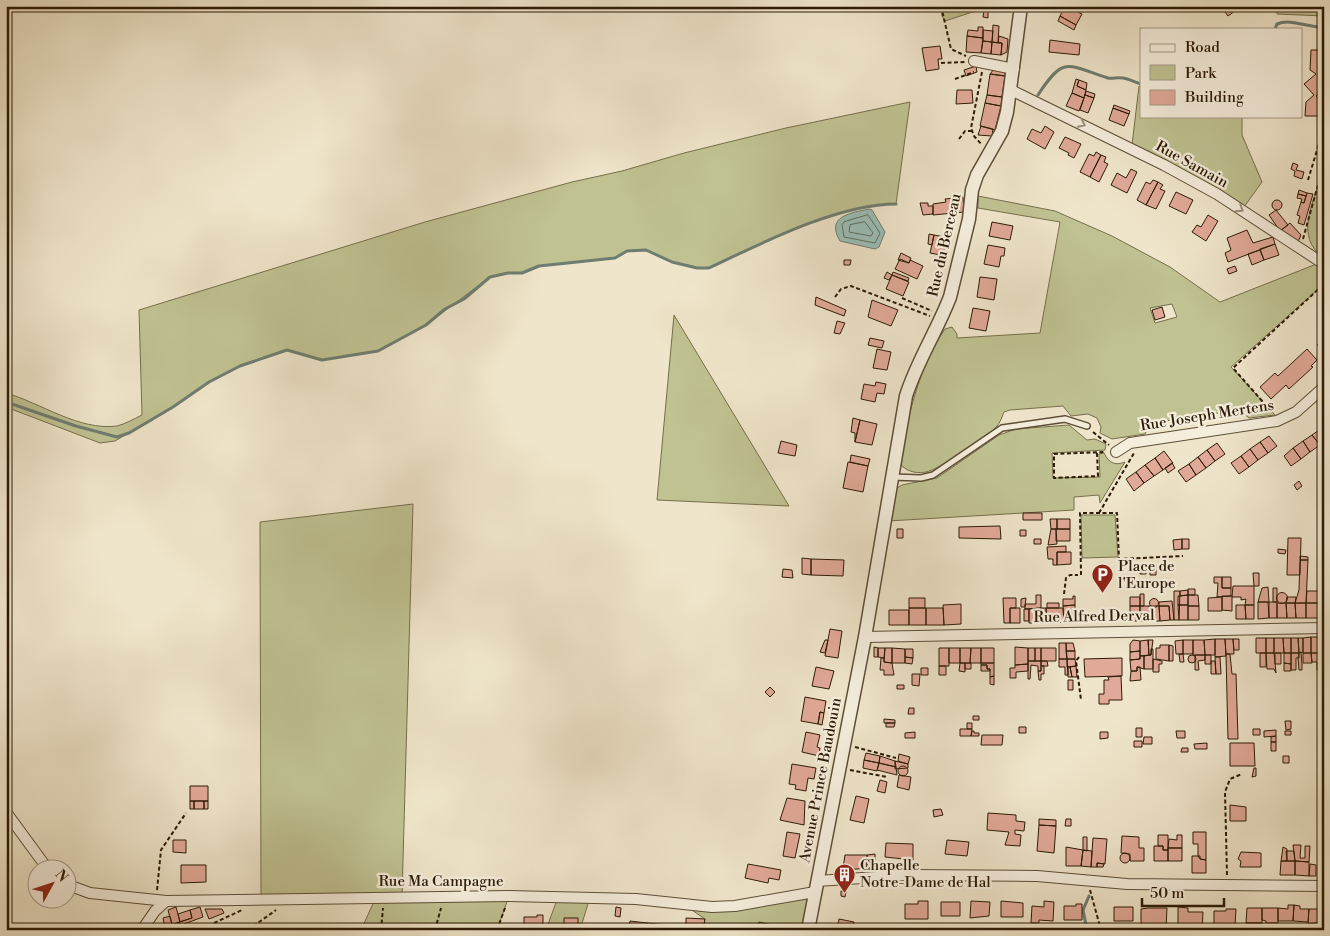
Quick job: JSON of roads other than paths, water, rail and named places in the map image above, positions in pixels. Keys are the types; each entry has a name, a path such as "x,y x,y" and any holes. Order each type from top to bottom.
{"street":[{"name":"Rue du Berceau","path":"865,636 906,396 913,374 942,318 959,264 972,190 977,175 1002,130 1011,90 1022,6"},
{"path":"974,61 1014,69"},
{"name":"Rue Samain","path":"1011,90 1164,165 1217,194 1324,264"},
{"name":"Rue Joseph Mertens","path":"1116,452 1130,443 1280,420 1296,412 1324,387"},
{"name":"Rue Alfred Derval","path":"865,636 1324,628"},
{"name":"Avenue Prince Baudouin","path":"808,930 865,636"},
{"path":"6,812 40,858"},
{"name":"Rue Ma Campagne","path":"78,889 90,893 161,901 290,900 386,896 509,896 636,899 712,907 735,906 816,887 907,875 1037,876 1127,884 1324,886"},
{"path":"142,930 161,901"}],"lane":[{"path":"891,477 921,478 934,475 1002,428 1065,419 1087,426"}],"water":[{"path":"872,210 885,232 879,247 875,249 840,241 836,233 838,221 848,214"}],"waterway":[{"path":"1275,28 1277,24 1282,22 1324,27"},
{"path":"1038,95 1054,74 1067,67 1075,67 1108,78 1125,78 1140,84"},
{"path":"6,402 76,426 117,437 129,433 173,407 209,382 240,366 287,350 322,360 378,351 426,325 445,309 464,299 490,277 508,273 522,273 539,266 615,258 627,251 646,250 672,262 697,268 709,268 776,237 825,218 850,210 896,204"},
{"path":"1087,930 1083,910 1089,896"}],"place":[{"name":"Place de l'Europe","path":"1102,594"},
{"name":"Chapelle Notre-Dame de Hal","path":"844,893"}]}
